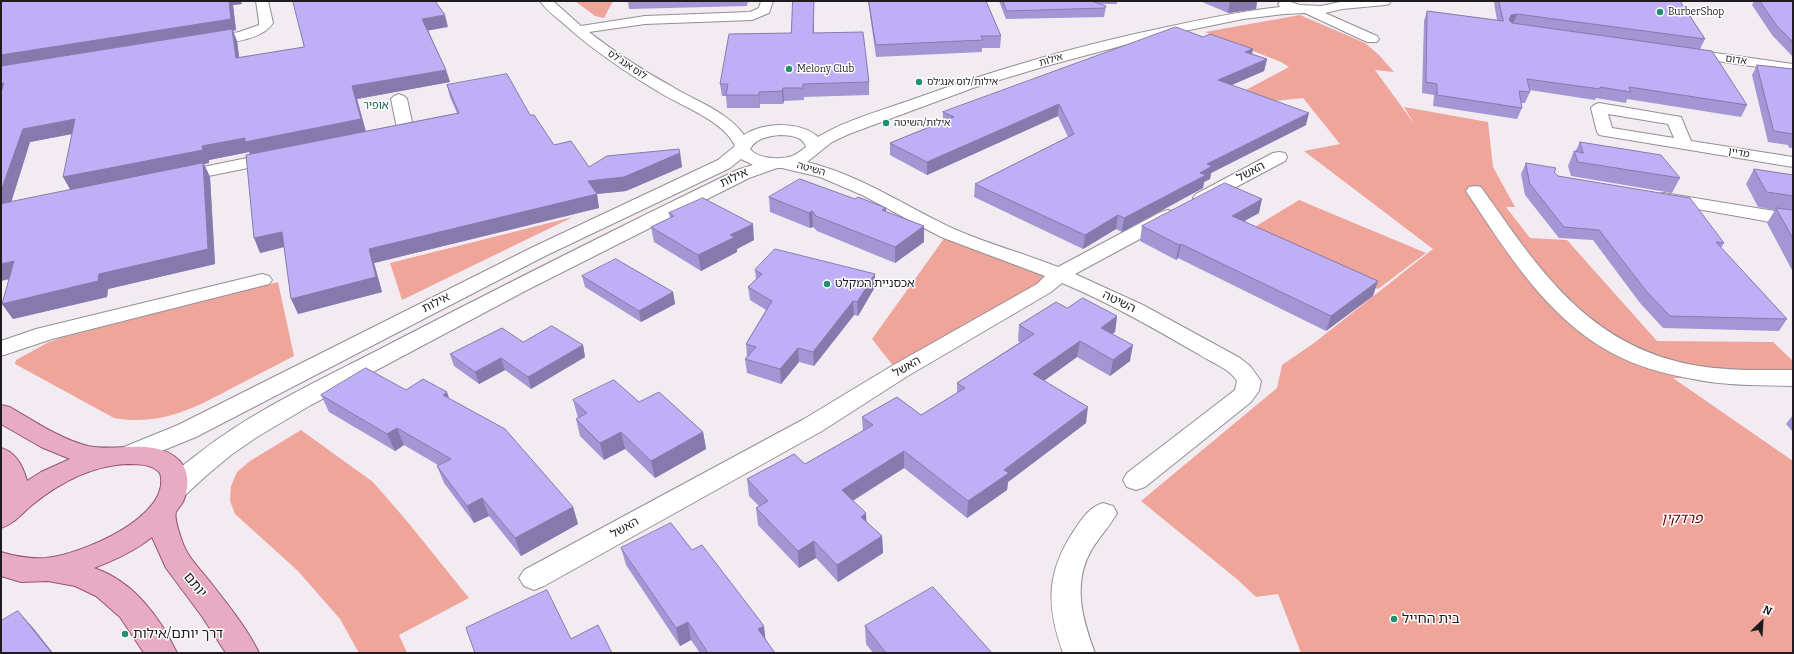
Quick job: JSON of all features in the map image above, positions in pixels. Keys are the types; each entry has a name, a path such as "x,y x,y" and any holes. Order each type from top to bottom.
{"main road":[{"path":"1,413 60,446 77,453 117,456"},
{"path":"6,512 23,496 55,476 72,468 117,456"},
{"name":"יותם","path":"117,456 149,456 168,465 174,472 175,481 168,501 163,527 169,547 182,570 205,597 243,653"},
{"path":"1,457 10,467 15,481 14,497 6,512"},
{"path":"37,571 82,562 101,555 136,535 168,501"},
{"path":"1,564 14,570 76,575 97,582 112,591 128,604 137,615 161,653"}],"street":[{"path":"194,44 245,35 263,28 266,24 262,1"},
{"name":"לוס אנג'לס","path":"546,1 579,30 637,73 715,118 736,135 743,147"},
{"path":"579,30 604,24 638,20 752,16 765,10 767,1"},
{"name":"אילות","path":"117,456 187,431 532,256 724,164 734,157 752,136 783,130 820,126 947,82 1055,49 1129,31 1273,1"},
{"path":"1280,1 1288,6 1303,9 1372,39"},
{"path":"1341,25 1332,15 1334,5 1385,1"},
{"name":"אילות","path":"168,501 210,457 241,434 262,421 558,264 743,174 777,163 801,158 836,134 960,88 1042,62 1161,32 1264,11 1303,9 1321,10 1334,5"},
{"name":"אדום","path":"1675,51 1793,68"},
{"path":"368,138 406,131 398,99"},
{"name":"מדיין","path":"1684,144 1675,120 1599,108 1605,132 1793,162"},
{"name":"לוס אנג'לס","path":"715,118 745,126 783,130"},
{"name":"השיטה","path":"783,130 807,135 813,140 814,148 824,165 840,179"},
{"name":"השיטה","path":"743,147 746,154 754,159 806,167 840,179 948,233 1059,274 1127,305 1190,339 1234,365 1247,376 1250,381 1247,391 1243,396 1136,480"},
{"path":"165,179 293,154"},
{"name":"האשל","path":"534,578 813,425 898,372 1044,288 1059,274 1279,157"},
{"path":"1475,191 1525,263 1560,304 1579,323 1613,346 1665,366 1694,372 1723,375 1793,378"},
{"path":"1646,195 1793,220"},
{"path":"1,349 44,334 262,280"},
{"path":"1079,653 1073,639 1066,608 1066,582 1070,561 1079,542 1103,513"},
{"path":"1,578 37,571"}],"green space":[{"path":"575,1 613,1 604,18 595,16"},
{"name":"פרדקין","path":"1300,15 1365,43 1379,55 1394,72 1375,70 1415,125 1404,107 1488,122 1493,167 1515,207 1506,207 1530,238 1567,240 1657,341 1773,342 1793,361 1793,381 1673,378 1793,461 1793,653 1301,653 1278,594 1256,597 1238,580 1141,501 1277,388 1282,365 1314,343 1433,249 1304,151 1340,144 1303,98 1265,102 1242,92 1289,67 1281,62 1205,32"},
{"path":"1299,200 1426,253 1378,289 1248,231"},
{"path":"573,217 402,300 390,263"},
{"path":"948,233 1059,274 898,372 872,339"},
{"path":"278,282 294,356 205,402 176,414 147,420 114,418 15,364 16,360 47,343 60,338"},
{"path":"301,430 373,482 469,598 399,635 407,653 359,653 340,619 298,571 235,514 230,501 231,486 237,472 250,461"}],"building":[{"path":"1,1 229,1 231,19 1,55"},
{"path":"293,1 435,1 445,15 422,19 446,70 352,86 361,119 245,142 245,138 202,146 203,150 63,177 75,119 23,129 1,188 1,92 4,83 1,84 1,66 232,29 236,58 304,47"},
{"path":"793,1 814,1 813,33 863,32 869,82 803,84 803,88 783,88 782,91 759,92 759,95 726,95 728,84 720,84 729,34 791,33"},
{"path":"869,1 986,1 1001,36 981,36 983,40 876,45"},
{"path":"1003,1 1091,1 1106,6 1105,8 1007,11"},
{"path":"1499,1 1680,1 1705,39 1517,14 1511,15 1509,20 1512,23 1712,51 1747,105 1629,87 1631,92 1527,79 1530,92 1519,91 1522,108 1437,95 1437,84 1426,82 1427,11 1503,21"},
{"path":"1760,1 1793,1 1793,42 1777,26"},
{"path":"1176,27 1203,37 1210,34 1253,49 1245,52 1267,59 1218,80 1309,113 1207,164 1212,166 1200,173 1206,175 1124,218 1118,215 1085,235 975,184 1074,134 1059,104 927,162 890,143 954,117 943,112"},
{"path":"1757,65 1793,69 1793,134 1774,131"},
{"path":"507,74 530,115 534,115 554,145 571,141 589,167 607,156 679,149 680,153 624,177 588,181 597,194 369,249 376,277 291,299 282,232 254,238 246,155 459,113 447,85"},
{"path":"1580,142 1661,155 1680,178 1578,162 1574,151 1583,153"},
{"path":"203,163 208,249 99,274 98,281 2,304 14,261 1,264 1,204"},
{"path":"1526,163 1556,168 1554,172 1558,176 1690,198 1724,243 1716,242 1787,319 1670,316 1647,292 1599,230 1564,227 1530,184"},
{"path":"1754,169 1793,175 1793,196 1767,192"},
{"path":"800,179 855,199 858,197 886,208 882,210 924,226 895,247 816,216 812,211 809,213 769,197"},
{"path":"1225,183 1262,199 1232,216 1378,281 1331,316 1181,244 1179,245 1142,226"},
{"path":"703,198 753,224 730,235 735,237 698,255 651,227 674,216 669,213"},
{"path":"1776,208 1793,210 1793,238"},
{"path":"775,249 875,274 857,302 853,301 813,352 798,348 780,369 745,359 756,347 746,344 772,301 748,287 762,274 755,270"},
{"path":"616,259 673,292 639,311 582,276"},
{"path":"1083,298 1117,316 1101,328 1133,345 1113,360 1080,341 1033,374 1088,407 1004,470 1009,473 968,501 904,451 842,490 866,513 861,517 882,536 837,565 814,541 798,551 756,508 768,501 747,479 794,454 805,464 873,425 862,417 897,397 921,415 965,388 957,383 1034,334 1019,325 1056,302 1067,308"},
{"path":"552,326 583,345 528,377 501,358 475,372 450,354 502,328 523,342"},
{"path":"366,368 406,390 423,379 447,392 443,395 505,429 573,507 515,538 482,498 467,506 437,466 451,459 397,428 387,434 321,395"},
{"path":"614,380 639,402 659,392 703,432 651,461 621,432 600,443 576,419 587,413 573,400"},
{"path":"671,523 692,550 702,545 764,626 758,629 775,653 708,653 688,622 676,628 621,548"},
{"path":"933,587 992,653 886,653 865,626"},
{"path":"547,590 571,639 598,625 612,653 475,653 466,628"},
{"path":"18,611 51,652 1,653 1,621"}],"place":[{"name":"BurberShop","path":"1660,12"},
{"name":"Melony Club","path":"789,69"},
{"name":"אילות/לוס אנג׳לס","path":"919,82"},
{"name":"אילות/השיטה","path":"886,123"},
{"name":"אכסניית המקלט","path":"827,284"},
{"name":"בית החייל","path":"1394,619"},
{"name":"דרך יותם/אילות","path":"125,634"}],"district":[{"name":"אופיר","path":"376,106"}]}
